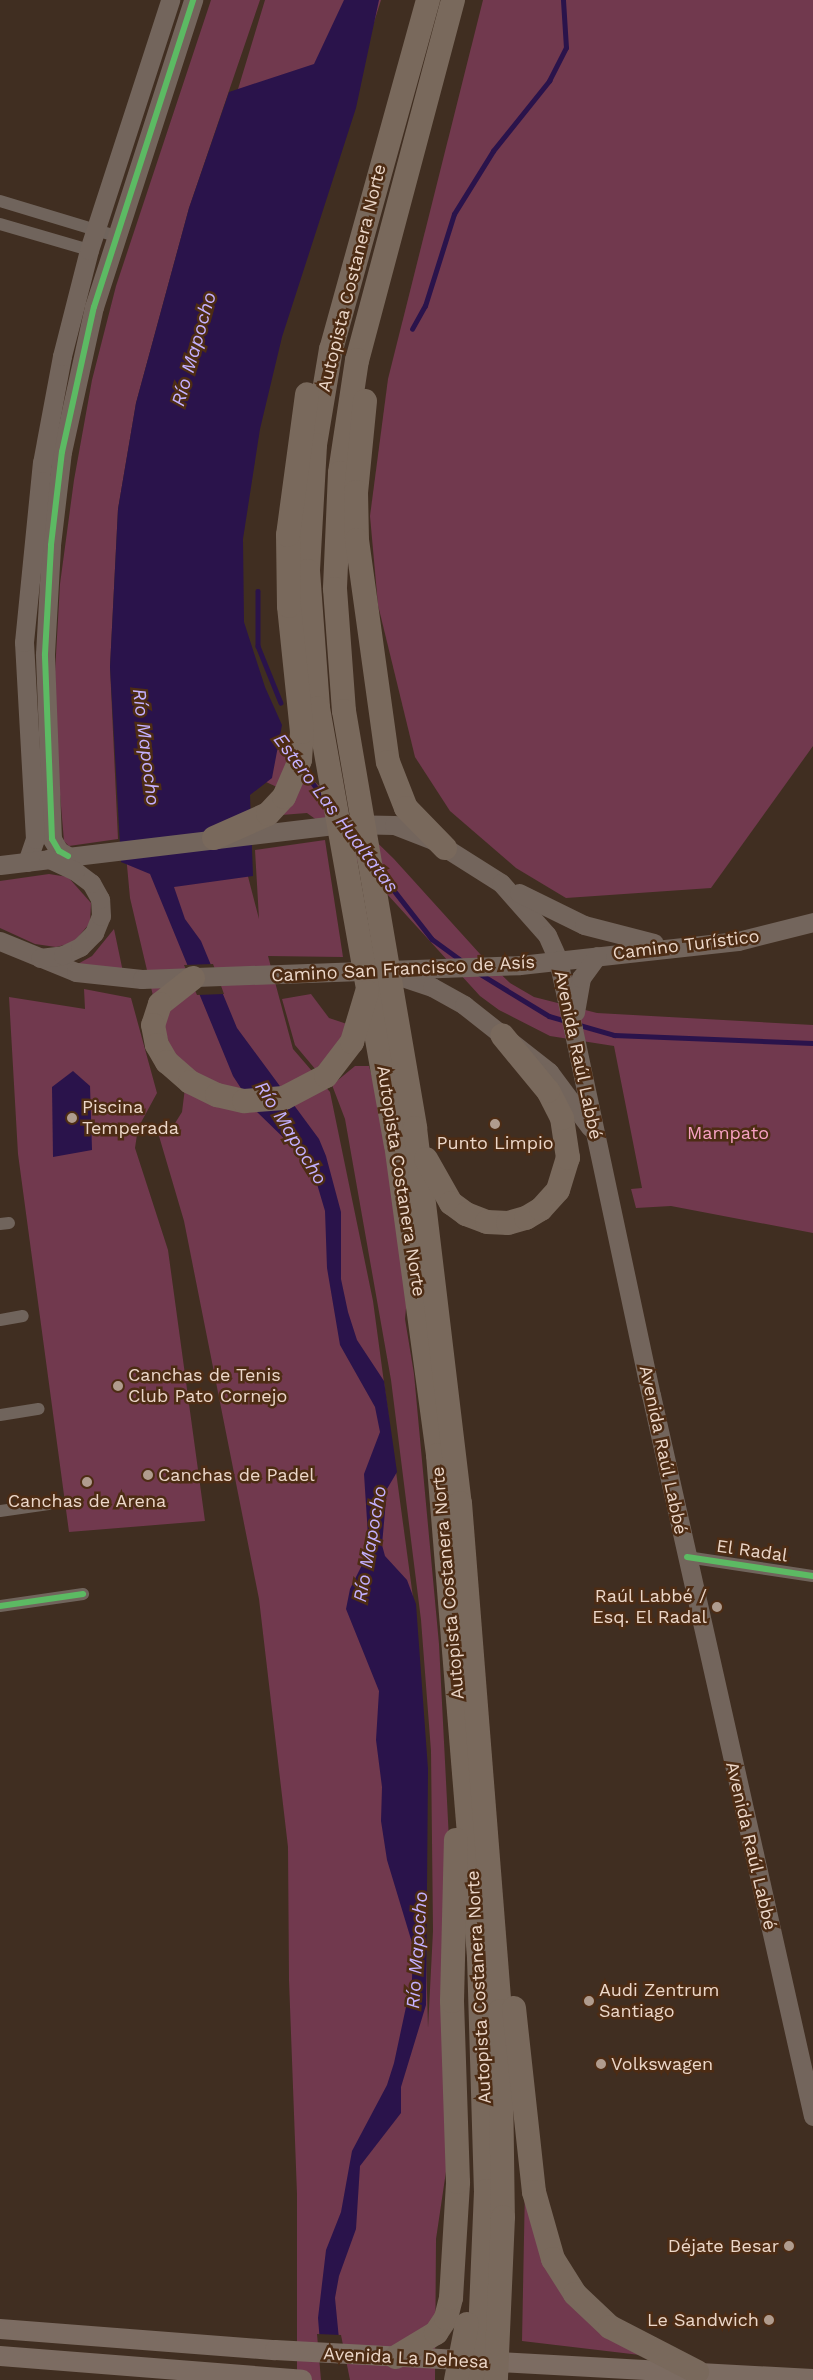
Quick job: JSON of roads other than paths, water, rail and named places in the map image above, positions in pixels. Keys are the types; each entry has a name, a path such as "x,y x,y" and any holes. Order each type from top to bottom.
{"highway":[{"name":"Autopista Costanera Norte","path":"428,0 356,256 321,398 311,487 310,616 325,753 373,977 384,1004 415,1128 454,1440 489,1846 503,2130 496,2380"},
{"name":"Autopista Costanera Norte","path":"453,0 382,265 350,398 336,510 336,630 425,1337 479,1957 486,2191 478,2380"},
{"path":"214,838 257,821 284,797 300,760 301,720 291,643 288,568 294,471 315,359 356,256"},
{"path":"382,265 356,492 362,594 393,781 413,818 445,848"},
{"path":"192,978 165,997 156,1011 153,1031 160,1052 173,1068 202,1089 231,1099 256,1102 300,1092 336,1067 354,1035 373,977"},
{"path":"415,1128 441,1191 466,1214 487,1222 508,1223 526,1218 547,1203 562,1182 567,1166 565,1128 548,1091 502,1035"},
{"path":"396,2357 430,2338 446,2318 451,2298 457,2218 452,2001 460,1726"},
{"path":"489,1846 511,1978 534,2192 546,2244 569,2287 595,2315 638,2345 697,2372"},
{"path":"461,2380 486,2191"},
{"path":"456,2380 467,2324"}],"main road":[{"path":"9,864 34,840 24,689 31,552 51,410 89,250 170,0"},
{"path":"68,856 54,845 51,833 45,654 51,545 70,405 116,236 193,0"},
{"name":"Camino San Francisco de Asís","path":"0,941 34,958 87,975 149,979 288,974 373,977 419,968 520,965 558,960 538,923 501,882 445,848 407,829 380,824 345,824 214,838 9,864"},
{"path":"34,958 72,952 94,933 101,916 100,899 91,883 75,871 47,858"},
{"path":"501,882 584,926 675,945"},
{"name":"Camino Turístico","path":"558,960 675,945 754,939 813,922"},
{"path":"570,994 597,956"},
{"name":"Avenida Raúl Labbé","path":"558,960 570,994 574,1028 596,1137 687,1557 813,2116"},
{"path":"373,977 444,992 502,1035 558,1081 596,1137"},
{"name":"Avenida La Dehesa","path":"0,2329 275,2350 543,2366 808,2376"},
{"name":"Avenida La Dehesa","path":"0,2356 302,2380"}],"street":[{"path":"89,250 3,224 5,203 116,236"},
{"path":"0,1320 23,1316"},
{"path":"0,1415 38,1409"},
{"path":"0,1512 49,1504"},
{"name":"El Radal","path":"687,1557 813,1576"},
{"path":"0,1606 83,1594"}],"water":[{"name":"Río Mapocho","path":"344,0 379,0 356,108 282,337 260,429 243,539 244,622 265,687 282,725 272,778 250,795 253,876 174,887 185,919 201,941 237,1028 319,1139 326,1156 341,1212 341,1279 348,1312 357,1340 384,1381 397,1472 387,1489 382,1545 385,1556 407,1580 416,1604 428,1769 426,2005 401,2087 401,2113 360,2166 356,2229 339,2276 335,2298 339,2339 323,2380 318,2318 326,2250 341,2212 352,2151 387,2085 394,2063 412,1979 413,1946 387,1860 381,1821 382,1787 376,1740 379,1691 346,1609 350,1589 369,1551 364,1474 380,1432 375,1407 340,1345 327,1268 325,1211 317,1184 292,1146 255,1110 233,1076 150,874 121,862 110,667 118,509 136,403 189,208 229,92 314,64"},
{"name":"Piscina Temperada","path":"73,1071 90,1086 92,1150 53,1157 52,1087"}],"waterway":[{"path":"412,329 425,306 454,214 493,151 549,81 566,48 563,0"},
{"path":"258,591 258,646 281,703"},
{"name":"Estero Las Hualtatas","path":"277,734 292,754"},
{"name":"Estero Las Hualtatas","path":"304,771 324,799"},
{"name":"Estero Las Hualtatas","path":"382,875 432,939 461,960"},
{"name":"Estero Las Hualtatas","path":"477,972 549,1016 566,1021"},
{"name":"Estero Las Hualtatas","path":"576,1024 614,1035 813,1043"}],"place":[{"name":"Piscina Temperada","path":"72,1118"},
{"name":"Punto Limpio","path":"495,1124"},
{"name":"Canchas de Tenis Club Pato Cornejo","path":"118,1386"},
{"name":"Canchas de Padel","path":"148,1475"},
{"name":"Canchas de Arena","path":"87,1482"},
{"name":"Raúl Labbé / Esq. El Radal","path":"717,1607"},
{"name":"Audi Zentrum Santiago","path":"589,2001"},
{"name":"Volkswagen","path":"601,2064"},
{"name":"Déjate Besar","path":"789,2246"},
{"name":"Le Sandwich","path":"769,2320"}],"park label":[{"name":"Mampato","path":"728,1133"}]}
